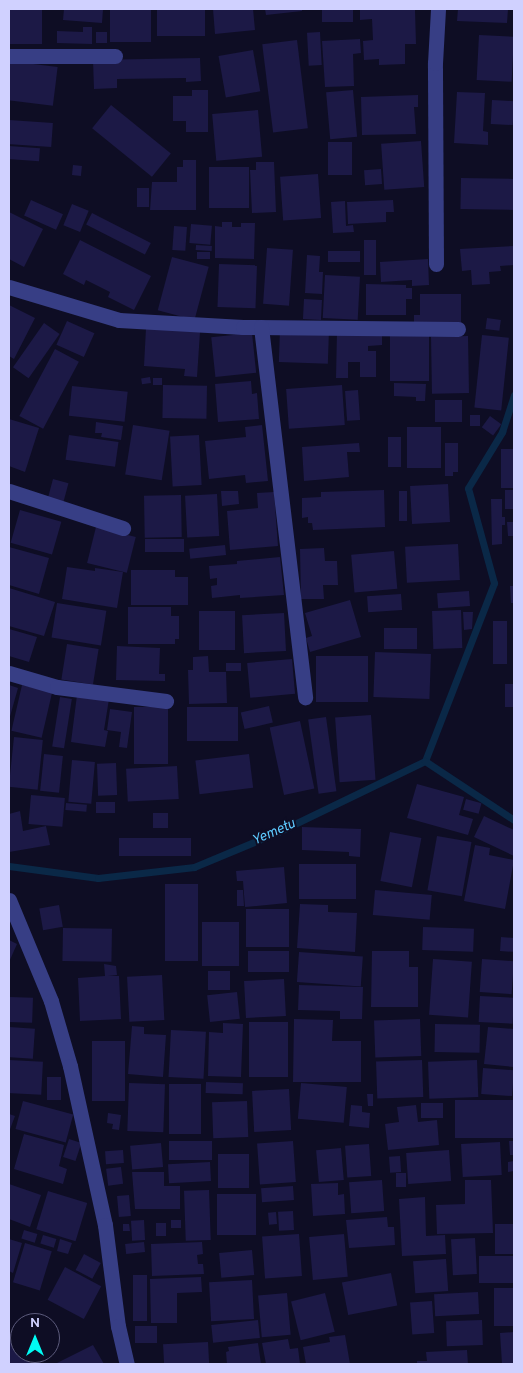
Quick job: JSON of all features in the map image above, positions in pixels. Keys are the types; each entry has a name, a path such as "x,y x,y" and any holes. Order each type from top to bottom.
{"street":[{"path":"436,264 435,63 438,9"},
{"path":"9,56 115,56"},
{"path":"9,287 119,320 261,328 458,329"},
{"path":"261,328 305,697"},
{"path":"9,491 123,528"},
{"path":"9,672 58,687 166,701"},
{"path":"9,900 51,1001 70,1066 105,1225 118,1326 127,1364"}],"building":[{"path":"9,9 42,9 42,44 9,44"},
{"path":"64,9 103,9 102,23 63,20"},
{"path":"110,9 151,9 151,42 110,42"},
{"path":"157,9 205,9 205,36 157,36"},
{"path":"213,9 253,9 255,30 215,34"},
{"path":"265,9 302,9 302,11 266,15"},
{"path":"322,9 353,9 353,22 322,22"},
{"path":"360,9 415,10 416,44 405,44 405,64 379,65 379,59 364,60 363,41 373,40 372,19 360,20"},
{"path":"458,9 508,9 507,23 457,21"},
{"path":"83,27 92,27 92,44 57,43 57,31 83,32"},
{"path":"96,32 107,32 107,43 96,43"},
{"path":"320,32 322,65 309,66 307,33"},
{"path":"479,35 514,37 512,82 477,80"},
{"path":"360,39 361,53 353,54 354,86 325,87 322,41"},
{"path":"297,40 308,128 273,133 262,44"},
{"path":"253,50 260,91 226,97 219,56"},
{"path":"200,58 201,81 186,82 186,78 117,79 117,88 94,89 93,60"},
{"path":"9,61 58,67 53,106 9,100"},
{"path":"192,90 208,90 208,132 186,132 186,121 173,121 173,96 192,96"},
{"path":"353,90 357,137 330,139 326,92"},
{"path":"457,92 485,93 483,131 488,132 488,145 454,143"},
{"path":"418,95 418,107 414,107 416,134 362,135 361,97"},
{"path":"492,100 514,101 513,125 491,124"},
{"path":"111,105 171,153 152,177 92,128"},
{"path":"258,110 262,157 216,161 212,114"},
{"path":"9,120 53,123 51,147 9,144"},
{"path":"421,141 424,187 384,190 381,144"},
{"path":"328,142 352,142 352,175 328,175"},
{"path":"9,146 40,148 39,161 9,159"},
{"path":"183,160 196,160 196,210 150,210 152,182 177,182 177,167 183,167"},
{"path":"256,162 274,162 276,212 252,213 250,170 256,170"},
{"path":"73,165 82,166 81,176 72,175"},
{"path":"209,167 249,167 249,208 209,208"},
{"path":"381,169 382,184 365,185 364,170"},
{"path":"318,174 321,218 283,221 280,177"},
{"path":"461,178 514,179 513,210 460,209"},
{"path":"137,188 149,188 149,207 137,207"},
{"path":"31,200 63,214 56,230 24,216"},
{"path":"393,200 394,212 386,212 386,222 348,224 347,202"},
{"path":"345,201 346,226 353,225 354,232 333,233 331,202"},
{"path":"72,204 89,211 80,232 63,225"},
{"path":"9,212 43,229 24,267 9,259"},
{"path":"92,213 151,243 145,255 86,225"},
{"path":"222,222 232,222 232,227 241,227 241,223 255,223 254,259 215,258 215,226 222,227"},
{"path":"191,224 212,226 210,245 189,243"},
{"path":"174,226 187,227 185,251 172,250"},
{"path":"80,240 151,276 134,310 108,297 110,292 86,280 84,285 63,274"},
{"path":"364,240 376,240 376,275 364,275"},
{"path":"196,245 212,246 212,251 196,250"},
{"path":"514,246 514,265 500,266 501,271 489,272 490,284 472,285 471,270 462,271 460,249"},
{"path":"267,248 293,250 289,306 263,304"},
{"path":"328,251 360,251 360,262 328,262"},
{"path":"197,252 210,252 210,259 197,259"},
{"path":"307,255 320,256 319,272 323,272 322,294 305,293"},
{"path":"172,257 209,267 194,320 158,310"},
{"path":"428,259 429,285 412,286 412,280 381,282 380,262"},
{"path":"219,264 257,265 255,308 217,307"},
{"path":"325,275 360,277 358,320 323,318"},
{"path":"366,284 406,285 406,288 412,288 412,299 406,299 406,315 366,315"},
{"path":"420,294 461,294 461,326 414,325 414,315 420,315"},
{"path":"304,299 322,300 321,320 303,319"},
{"path":"9,305 35,318 14,359 9,356"},
{"path":"487,318 501,320 499,331 485,329"},
{"path":"67,321 94,333 84,357 56,345"},
{"path":"44,323 60,334 29,378 13,367"},
{"path":"146,328 200,332 197,377 184,376 185,369 144,366"},
{"path":"280,329 329,331 328,364 279,362"},
{"path":"382,330 382,345 368,346 368,351 376,351 376,377 360,377 360,362 348,362 348,378 336,378 337,331"},
{"path":"390,331 429,331 429,381 390,381"},
{"path":"252,333 256,373 215,377 211,337"},
{"path":"482,335 509,338 501,410 474,408"},
{"path":"468,336 469,393 432,394 431,337"},
{"path":"55,349 79,362 43,429 19,416"},
{"path":"150,377 151,383 142,384 141,378"},
{"path":"153,378 162,378 162,385 153,385"},
{"path":"251,381 252,394 257,393 259,419 218,422 215,384"},
{"path":"394,383 426,384 425,401 416,401 416,397 394,396"},
{"path":"163,385 207,386 206,419 162,418"},
{"path":"342,385 345,425 289,429 286,389"},
{"path":"72,386 128,392 125,422 69,416"},
{"path":"358,390 360,420 347,421 345,391"},
{"path":"435,400 462,400 462,422 435,422"},
{"path":"470,415 480,415 480,426 470,426"},
{"path":"490,416 501,424 493,436 482,427"},
{"path":"9,419 39,428 25,472 9,466"},
{"path":"96,422 123,426 121,440 101,437 102,433 95,433"},
{"path":"133,425 170,431 162,480 125,474"},
{"path":"262,425 268,481 246,483 245,475 209,479 205,441 246,437 245,427"},
{"path":"407,427 441,427 441,468 407,468"},
{"path":"69,435 119,442 115,467 66,460"},
{"path":"199,435 202,485 173,486 170,437"},
{"path":"388,437 401,437 401,467 388,467"},
{"path":"359,443 360,452 347,452 349,477 304,481 302,447"},
{"path":"445,443 458,443 458,472 453,472 453,476 445,476"},
{"path":"501,449 514,449 514,488 501,488"},
{"path":"53,479 68,483 63,503 48,499"},
{"path":"448,484 450,522 412,524 410,486"},
{"path":"384,490 385,527 313,530 312,523 308,523 308,517 302,518 302,498 321,497 321,492"},
{"path":"505,490 514,490 514,509 505,509"},
{"path":"221,491 238,491 239,504 222,506"},
{"path":"399,491 407,491 407,521 399,521"},
{"path":"274,492 278,546 230,550 227,511 258,508 257,493"},
{"path":"217,494 219,536 187,538 185,496"},
{"path":"181,495 182,537 145,538 144,496"},
{"path":"491,499 502,499 502,517 505,517 505,525 502,525 502,544 492,545"},
{"path":"20,510 61,522 52,555 11,543"},
{"path":"507,522 514,522 514,536 508,536"},
{"path":"96,527 136,537 127,573 87,563"},
{"path":"145,539 184,539 184,552 145,552"},
{"path":"458,544 460,580 407,583 405,547"},
{"path":"225,545 226,555 190,559 189,549"},
{"path":"9,547 49,558 39,594 9,585"},
{"path":"324,548 325,561 337,561 338,585 323,585 324,599 301,599 300,549"},
{"path":"394,551 397,589 354,593 351,555"},
{"path":"280,557 284,595 240,598 240,595 212,598 211,586 217,585 217,578 210,579 209,566 237,564 237,561"},
{"path":"67,567 123,572 117,608 62,599"},
{"path":"131,570 175,570 175,577 188,577 188,605 131,605"},
{"path":"510,586 514,586 514,603 511,603"},
{"path":"9,588 55,602 44,636 9,626"},
{"path":"469,591 470,606 438,608 437,593"},
{"path":"401,594 402,610 368,612 367,596"},
{"path":"350,600 361,637 310,652 306,638 312,636 305,613"},
{"path":"57,603 106,611 101,645 52,638"},
{"path":"128,607 171,607 171,616 179,616 179,639 175,639 175,644 128,644"},
{"path":"461,610 462,648 433,649 432,611"},
{"path":"199,611 235,611 235,650 199,650"},
{"path":"463,612 473,612 472,629 464,630"},
{"path":"284,613 286,651 244,653 242,615"},
{"path":"493,621 507,621 507,664 493,664"},
{"path":"384,628 417,628 417,649 384,649"},
{"path":"9,629 37,637 29,662 9,656"},
{"path":"67,644 99,649 93,685 61,680"},
{"path":"117,646 160,648 159,674 165,674 165,681 116,680"},
{"path":"375,652 431,654 429,699 373,697"},
{"path":"208,656 209,672 226,672 227,703 189,704 188,670 193,670 193,657"},
{"path":"316,656 368,656 368,702 316,702"},
{"path":"292,659 295,694 250,698 247,663"},
{"path":"226,663 241,663 241,671 226,671"},
{"path":"505,684 514,684 514,707 505,707"},
{"path":"9,685 18,688 9,720"},
{"path":"22,685 52,692 42,738 11,731"},
{"path":"77,695 109,699 104,730 108,731 105,747 71,742"},
{"path":"60,697 72,699 64,748 52,746"},
{"path":"269,706 273,723 245,729 241,713"},
{"path":"134,707 168,707 168,764 134,764"},
{"path":"187,707 238,707 238,741 187,741"},
{"path":"110,709 132,712 127,748 119,747 121,732 107,730"},
{"path":"371,715 376,780 340,782 335,718"},
{"path":"326,717 336,791 319,794 308,720"},
{"path":"300,721 314,788 284,795 270,727"},
{"path":"14,737 43,740 38,790 9,787"},
{"path":"44,754 63,756 59,793 40,791"},
{"path":"249,754 253,788 200,794 195,761"},
{"path":"72,760 95,762 91,804 68,802"},
{"path":"116,763 117,795 98,796 97,764"},
{"path":"177,766 179,799 128,802 126,769"},
{"path":"417,784 464,797 459,815 473,819 468,835 407,818"},
{"path":"31,795 65,798 62,827 28,824"},
{"path":"466,799 481,803 479,814 463,810"},
{"path":"96,802 115,802 115,813 96,813"},
{"path":"66,803 87,805 86,812 65,810"},
{"path":"20,811 23,831 46,826 50,845 9,852 9,814"},
{"path":"153,813 168,813 168,828 153,828"},
{"path":"484,816 514,830 514,856 474,837"},
{"path":"302,827 361,829 360,857 349,856 349,852 302,850"},
{"path":"390,832 421,838 412,887 380,881"},
{"path":"437,836 471,842 462,896 427,890"},
{"path":"119,838 191,838 191,856 119,856"},
{"path":"475,845 490,848 489,855 514,860 505,909 464,901"},
{"path":"299,864 356,864 356,899 299,899"},
{"path":"284,867 287,903 245,907 243,881 237,881 236,871"},
{"path":"165,884 198,884 198,961 165,961"},
{"path":"237,890 243,890 244,906 237,906"},
{"path":"375,890 432,895 430,920 373,915"},
{"path":"300,904 328,905 328,912 357,913 355,952 297,948"},
{"path":"59,905 63,927 43,930 39,908"},
{"path":"246,909 289,909 289,947 246,947"},
{"path":"202,922 239,922 239,966 202,966"},
{"path":"423,927 474,929 473,952 422,950"},
{"path":"63,928 112,929 111,962 62,961"},
{"path":"501,937 514,938 513,952 500,951"},
{"path":"9,940 17,944 9,962"},
{"path":"248,951 289,951 289,972 248,972"},
{"path":"372,951 409,951 409,967 418,967 418,1007 371,1007"},
{"path":"299,952 363,956 361,986 297,982"},
{"path":"433,959 472,962 468,1018 429,1015"},
{"path":"482,959 514,961 512,994 480,992"},
{"path":"104,964 116,966 117,975 108,976 119,976 121,1019 80,1021 78,978 105,976"},
{"path":"208,971 230,971 230,990 208,990"},
{"path":"162,975 164,1020 129,1022 127,977"},
{"path":"284,979 286,1016 246,1018 244,981"},
{"path":"299,985 363,987 362,1019 340,1019 340,1011 298,1010"},
{"path":"237,992 240,1019 210,1022 207,995"},
{"path":"480,996 514,998 513,1024 479,1022"},
{"path":"9,997 33,998 32,1023 9,1022"},
{"path":"294,1019 333,1020 332,1041 361,1041 361,1082 293,1082"},
{"path":"420,1019 421,1056 375,1058 374,1021"},
{"path":"249,1022 288,1022 288,1077 249,1077"},
{"path":"223,1023 243,1024 241,1077 208,1076 209,1032 223,1033"},
{"path":"435,1024 480,1025 480,1053 435,1052"},
{"path":"132,1026 144,1027 144,1034 166,1035 163,1077 128,1074"},
{"path":"9,1027 35,1029 33,1059 9,1057"},
{"path":"488,1027 514,1029 514,1067 484,1064"},
{"path":"171,1030 206,1032 203,1079 169,1077"},
{"path":"92,1041 125,1041 125,1101 92,1101"},
{"path":"9,1060 43,1062 41,1095 9,1093"},
{"path":"422,1060 423,1097 377,1099 376,1062"},
{"path":"477,1060 478,1097 429,1099 428,1062"},
{"path":"483,1068 514,1070 512,1096 481,1094"},
{"path":"47,1077 61,1077 61,1100 47,1100"},
{"path":"206,1082 243,1083 243,1094 206,1093"},
{"path":"129,1083 165,1084 163,1132 127,1131"},
{"path":"301,1083 347,1087 344,1123 298,1119"},
{"path":"169,1084 201,1084 201,1134 169,1134"},
{"path":"289,1089 291,1130 254,1132 252,1091"},
{"path":"367,1094 373,1094 373,1106 368,1106"},
{"path":"455,1100 514,1100 514,1138 455,1138"},
{"path":"23,1101 73,1114 66,1142 15,1129"},
{"path":"247,1101 248,1137 213,1138 212,1102"},
{"path":"421,1103 443,1103 443,1118 421,1118"},
{"path":"351,1105 362,1106 362,1112 370,1113 369,1128 349,1126"},
{"path":"416,1105 418,1122 437,1120 439,1145 388,1150 385,1124 399,1122 397,1107"},
{"path":"108,1113 121,1115 119,1130 112,1129 113,1124 107,1123"},
{"path":"9,1114 15,1116 9,1132"},
{"path":"24,1134 64,1145 59,1166 67,1169 63,1184 14,1169"},
{"path":"69,1139 81,1143 75,1161 63,1157"},
{"path":"169,1141 212,1141 212,1160 169,1160"},
{"path":"293,1141 296,1182 260,1184 257,1144"},
{"path":"509,1141 514,1141 514,1155 510,1155"},
{"path":"500,1142 502,1175 463,1177 461,1144"},
{"path":"161,1143 163,1167 132,1170 130,1146"},
{"path":"369,1144 371,1176 347,1178 345,1146"},
{"path":"341,1148 344,1180 319,1182 316,1150"},
{"path":"123,1150 124,1163 106,1164 105,1151"},
{"path":"449,1150 451,1181 408,1184 406,1153"},
{"path":"218,1154 249,1154 249,1188 218,1188"},
{"path":"400,1156 401,1172 390,1173 389,1157"},
{"path":"514,1161 514,1171 508,1172 508,1162"},
{"path":"210,1162 211,1181 169,1183 168,1164"},
{"path":"121,1167 123,1184 108,1186 106,1169"},
{"path":"132,1172 164,1172 164,1186 180,1186 180,1209 135,1209"},
{"path":"396,1173 406,1173 406,1187 396,1187"},
{"path":"382,1180 384,1211 351,1213 349,1182"},
{"path":"465,1180 491,1180 493,1233 437,1234 436,1205 465,1204"},
{"path":"338,1183 338,1195 344,1194 345,1214 313,1216 311,1184"},
{"path":"9,1184 41,1195 30,1227 9,1219"},
{"path":"293,1186 294,1200 262,1202 261,1188"},
{"path":"209,1190 211,1240 186,1241 184,1191"},
{"path":"48,1191 87,1203 76,1241 36,1229"},
{"path":"217,1194 256,1194 256,1235 217,1235"},
{"path":"129,1195 131,1216 119,1217 117,1196"},
{"path":"425,1197 426,1236 445,1235 446,1254 402,1256 399,1199"},
{"path":"293,1211 294,1230 279,1231 278,1212"},
{"path":"276,1212 277,1224 269,1225 268,1213"},
{"path":"387,1217 388,1227 394,1227 395,1245 349,1248 346,1220"},
{"path":"144,1220 145,1240 132,1241 131,1221"},
{"path":"171,1220 181,1220 181,1228 171,1228"},
{"path":"156,1223 166,1223 166,1236 156,1236"},
{"path":"123,1224 129,1224 130,1231 123,1231"},
{"path":"495,1224 514,1224 514,1254 495,1254"},
{"path":"24,1230 37,1234 35,1243 21,1239"},
{"path":"299,1234 302,1276 265,1278 262,1237"},
{"path":"344,1234 348,1277 313,1280 309,1237"},
{"path":"43,1235 56,1239 54,1248 40,1244"},
{"path":"475,1238 477,1274 453,1275 451,1239"},
{"path":"9,1239 22,1243 13,1273 9,1271"},
{"path":"60,1239 72,1243 68,1254 57,1251"},
{"path":"144,1242 145,1252 126,1254 125,1244"},
{"path":"202,1242 203,1254 197,1255 198,1264 203,1264 204,1274 152,1276 151,1244"},
{"path":"25,1243 52,1251 40,1290 13,1282"},
{"path":"252,1250 254,1275 221,1278 219,1253"},
{"path":"84,1254 101,1263 92,1279 76,1270"},
{"path":"479,1256 514,1256 514,1283 479,1283"},
{"path":"446,1259 448,1291 415,1293 413,1261"},
{"path":"65,1267 101,1286 84,1319 48,1300"},
{"path":"391,1273 397,1305 348,1315 342,1283"},
{"path":"133,1275 147,1275 147,1321 133,1321"},
{"path":"201,1277 202,1292 177,1293 177,1323 151,1323 150,1279"},
{"path":"252,1280 254,1319 211,1321 209,1282"},
{"path":"494,1288 514,1288 514,1326 494,1326"},
{"path":"478,1292 479,1314 435,1316 434,1294"},
{"path":"287,1293 291,1335 262,1337 258,1296"},
{"path":"325,1293 335,1332 301,1340 291,1301"},
{"path":"432,1301 434,1333 412,1334 410,1303"},
{"path":"258,1320 260,1338 213,1343 211,1325"},
{"path":"482,1320 483,1345 447,1346 446,1321"},
{"path":"135,1326 157,1326 157,1343 135,1343"},
{"path":"9,1332 10,1363 29,1363 9,1364"},
{"path":"514,1332 514,1364 502,1364 500,1333"},
{"path":"345,1335 350,1364 306,1364 303,1347 330,1342 329,1337"},
{"path":"288,1339 290,1349 298,1348 300,1364 266,1364 262,1343"},
{"path":"208,1342 209,1364 164,1364 163,1344"},
{"path":"258,1343 261,1364 227,1364 226,1352 229,1351 228,1347"},
{"path":"93,1345 104,1364 55,1364"},
{"path":"467,1350 468,1364 417,1364 417,1361 427,1361 426,1352"}],"waterway":[{"path":"425,761 494,583 468,488 502,432 514,395"},
{"name":"Yemetu","path":"9,866 98,878 194,867 278,832 425,761 514,820"}]}
